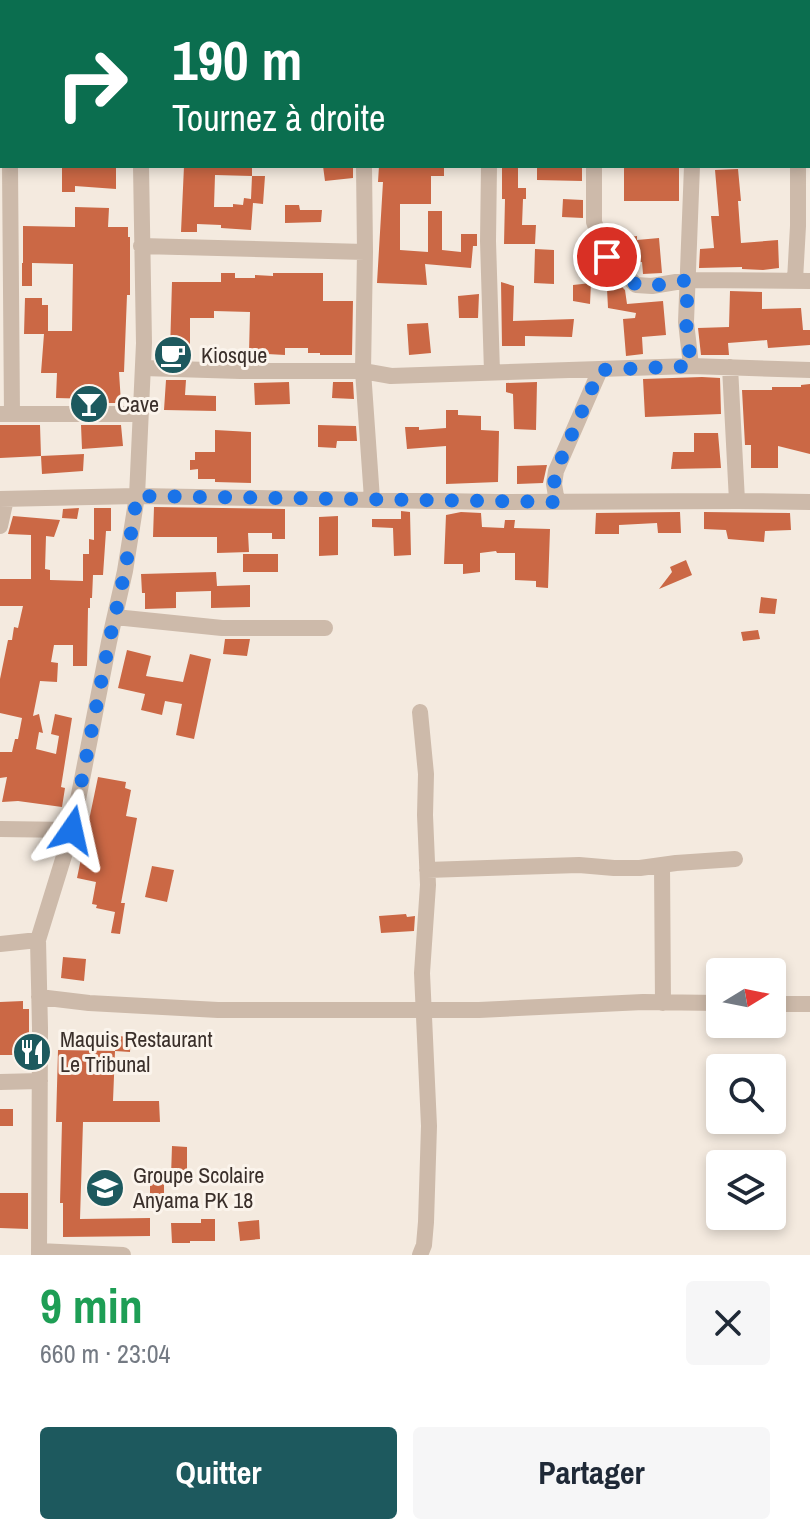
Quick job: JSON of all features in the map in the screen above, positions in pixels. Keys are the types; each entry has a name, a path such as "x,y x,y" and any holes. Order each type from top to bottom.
{"street":[{"path":"10,168 4,241 6,414 140,414"},
{"path":"123,1255 39,1253 38,940 72,830 125,571 137,496 143,368 141,168"},
{"path":"364,168 363,371 372,499"},
{"path":"489,168 492,372"},
{"path":"594,168 594,222 607,257 636,285 652,286 688,280 803,280 798,226 798,168"},
{"path":"691,366 686,322 692,168"},
{"path":"141,246 365,252"},
{"path":"143,368 363,371 391,376 691,366 810,370"},
{"path":"730,367 737,501"},
{"path":"557,502 554,484 556,471 600,370"},
{"path":"0,526 3,499 137,496 810,502"},
{"path":"115,617 222,628 325,628"},
{"path":"420,712 426,774 428,885 422,973 429,1126 426,1222 420,1255"},
{"path":"0,829 72,830"},
{"path":"427,870 579,865 640,868 735,859"},
{"path":"662,865 663,1003"},
{"path":"0,944 38,940"},
{"path":"39,997 218,1010 479,1010 706,1003"},
{"path":"786,1004 810,1004"},
{"path":"0,1082 40,1081"}],"building":[{"path":"62,168 116,168 116,189 75,186 75,192 62,192"},
{"path":"184,168 252,168 252,176 265,176 263,204 253,203 251,230 197,224 197,232 181,232","holes":["215,175 252,176 251,199 244,198 243,205 214,207"]},
{"path":"323,168 353,168 353,178 325,181"},
{"path":"379,168 444,168 444,176 431,176 431,204 400,204 400,250 428,252 428,211 442,211 442,250 461,252 461,234 477,234 471,268 425,264 427,285 377,283 383,182 378,182"},
{"path":"502,168 518,168 518,188 526,188 522,225 536,225 535,244 504,244 505,199 502,199"},
{"path":"537,168 582,168 582,181 537,180"},
{"path":"624,168 679,168 679,201 624,201"},
{"path":"738,169 741,243 778,240 779,268 699,268 700,249 714,248 711,216 719,216 715,170"},
{"path":"563,199 583,200 583,218 562,217"},
{"path":"285,205 299,205 300,210 322,210 321,222 285,223"},
{"path":"75,207 109,208 108,227 128,227 130,295 127,295 124,372 119,372 121,403 56,398 57,373 41,373 44,334 24,334 25,298 42,298 42,305 48,305 48,331 72,331 73,264 32,263 32,286 22,286 22,263 23,226 75,227"},
{"path":"637,236 637,240 659,238 662,273 643,274 642,262 629,263 624,258 622,238"},
{"path":"535,249 554,250 554,284 534,283"},
{"path":"221,273 235,273 235,278 255,278 255,275 273,276 273,273 323,273 323,301 353,301 352,355 320,355 308,353 308,348 285,348 285,355 249,353 250,312 214,311 214,318 190,318 190,351 170,351 172,282 221,282"},
{"path":"501,282 514,286 513,321 574,319 572,337 525,336 525,346 502,346"},
{"path":"591,283 590,304 573,301 573,285"},
{"path":"622,287 627,304 663,301 666,335 642,337 643,354 626,356 623,319 635,318 636,313 608,308 607,289"},
{"path":"730,291 762,292 762,309 801,308 803,330 810,330 810,345 768,348 767,340 728,343 729,355 701,355 698,328 729,327"},
{"path":"479,294 478,318 459,318 458,296"},
{"path":"428,323 431,353 409,355 407,324"},
{"path":"720,378 721,414 645,417 643,379"},
{"path":"166,380 186,380 185,395 216,396 216,411 164,410"},
{"path":"289,382 290,404 255,405 254,383"},
{"path":"333,382 353,382 354,399 332,398"},
{"path":"537,382 536,430 514,429 513,394 506,392 506,383"},
{"path":"810,384 810,454 778,446 778,468 751,468 751,445 745,445 742,390 772,390 772,387"},
{"path":"446,410 458,410 458,415 481,416 481,430 499,431 498,482 446,484 446,446 407,449 405,427 419,427 419,430 446,428"},
{"path":"0,425 40,425 41,456 0,458"},
{"path":"81,425 121,425 123,446 82,449"},
{"path":"318,425 356,426 357,441 337,441 336,448 318,447"},
{"path":"215,430 251,432 251,483 198,479 198,469 190,470 190,460 195,460 195,452 215,452"},
{"path":"694,433 718,433 721,468 671,469 673,452 694,452"},
{"path":"84,454 83,471 42,474 41,456"},
{"path":"547,465 543,483 517,484 517,466"},
{"path":"154,507 285,509 285,539 272,539 272,533 248,533 249,552 217,553 217,537 153,537"},
{"path":"79,508 77,519 62,518 63,509"},
{"path":"94,508 111,508 111,531 106,531 103,575 93,575 92,598 88,608 87,666 73,666 73,645 54,645 51,662 58,663 57,682 40,681 33,716 39,714 43,733 39,732 36,749 56,754 59,736 51,734 55,714 72,718 61,787 65,788 62,807 2,802 7,777 0,778 0,752 12,752 22,718 0,713 0,679 8,640 12,640 14,627 18,628 23,606 0,606 0,579 31,579 31,535 8,534 13,516 60,520 54,537 46,536 45,569 50,570 50,580 83,581 83,554 89,554 89,539 94,540"},
{"path":"401,511 410,512 411,555 394,556 393,528 372,527 372,519 401,519"},
{"path":"680,512 681,533 658,533 657,523 619,525 619,534 595,534 596,513"},
{"path":"704,512 790,513 791,530 765,531 764,542 728,539 726,530 704,529"},
{"path":"481,513 482,527 504,528 505,520 515,520 514,528 550,529 548,588 536,587 536,581 515,580 515,553 480,553 480,572 463,574 463,564 444,564 446,515"},
{"path":"338,516 338,555 319,556 319,517"},
{"path":"243,554 278,554 278,572 243,572"},
{"path":"686,560 692,575 659,589 672,572 670,567"},
{"path":"216,572 217,586 250,585 250,607 211,608 211,591 176,592 176,608 145,609 141,574"},
{"path":"761,597 777,599 775,614 759,613"},
{"path":"758,630 760,639 743,641 741,632"},
{"path":"225,639 250,639 247,656 223,654"},
{"path":"127,650 151,656 146,676 183,682 190,654 211,659 194,739 176,735 182,704 165,701 162,715 141,710 145,694 118,688"},
{"path":"98,777 126,782 125,788 131,790 126,816 137,818 121,903 125,903 120,934 111,933 115,912 96,908 97,905 92,904 96,882 77,878"},
{"path":"152,866 174,870 167,902 145,897"},
{"path":"406,914 407,917 415,916 414,931 381,933 379,916"},
{"path":"63,957 86,959 84,981 61,978"},
{"path":"23,1001 23,1009 29,1009 29,1048 24,1048 24,1055 0,1055 0,1002"},
{"path":"117,1036 131,1037 130,1052 115,1051"},
{"path":"58,1050 115,1051 113,1101 159,1101 160,1122 83,1122 80,1219 150,1218 150,1236 63,1237 63,1203 60,1203 62,1122 56,1122"},
{"path":"0,1109 13,1109 13,1126 0,1126"},
{"path":"172,1146 187,1147 187,1176 171,1176"},
{"path":"150,1182 164,1182 164,1205 150,1205"},
{"path":"0,1193 28,1193 28,1229 0,1228"},
{"path":"201,1219 215,1219 215,1241 172,1243 171,1223 201,1223"},
{"path":"259,1220 260,1239 240,1241 238,1222"}],"place":[{"name":"Kiosque","path":"173,355"},
{"name":"Cave","path":"89,404"},
{"name":"Maquis Restaurant Le Tribunal","path":"32,1052"},
{"name":"Groupe Scolaire Anyama PK 18","path":"105,1188"}],"route":[{"path":"72,830 125,571 137,496 557,502 554,484 556,471 600,370 691,366 686,322 688,280 652,286 636,285 607,257"}]}
